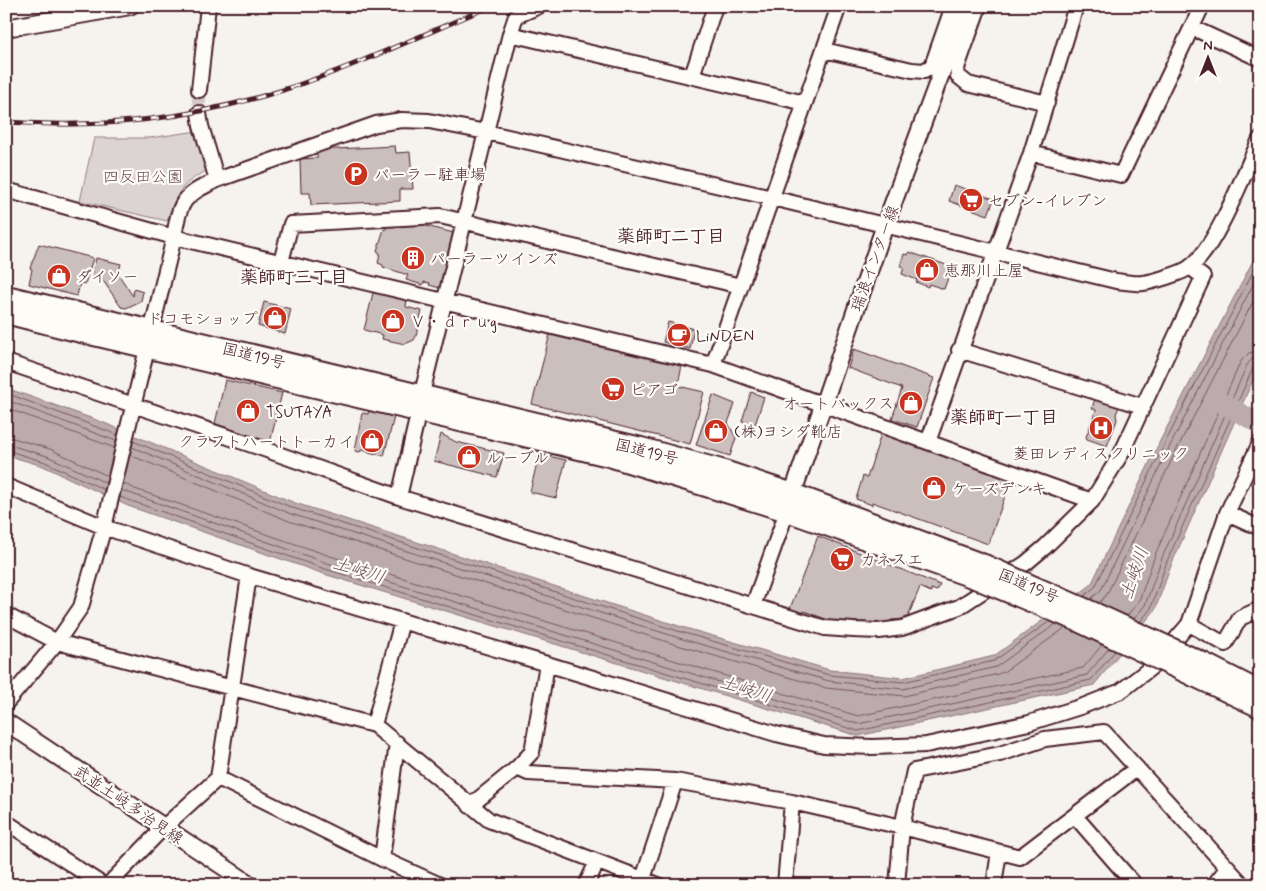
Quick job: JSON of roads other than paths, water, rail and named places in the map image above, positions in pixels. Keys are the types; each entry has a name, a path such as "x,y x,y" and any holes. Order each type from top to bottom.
{"highway":[{"name":"国道19号","path":"6,296 149,339"},
{"name":"国道19号","path":"6,313 149,339 640,448 721,470 790,502 1094,613 1199,670 1260,707"},
{"name":"国道19号","path":"1199,670 1260,692"}],"main road":[{"path":"6,28 130,6"},
{"name":"瑞浪インター線","path":"790,502 822,404 885,225 966,6"},
{"name":"武並土岐多治見線","path":"6,722 251,885"}],"street":[{"path":"199,90 208,6"},
{"path":"424,385 466,221 510,34 516,16 539,6"},
{"path":"692,76 715,6"},
{"path":"713,366 839,6"},
{"path":"824,50 924,71 932,66 953,6"},
{"path":"979,6 957,68 958,76 968,84 1047,103"},
{"path":"928,442 959,350 1031,153 1076,6"},
{"path":"1031,153 1121,175 1202,6"},
{"path":"1193,28 1260,59"},
{"path":"510,34 805,103"},
{"path":"199,112 201,126 217,180"},
{"path":"6,703 57,642 80,607 105,523 134,407 178,214 186,199 194,191 217,180 376,124 402,120 429,121 486,132 772,198 1116,281 1143,283 1190,267 1203,252 1214,236 1260,139"},
{"path":"6,190 174,237 713,366 1092,501"},
{"path":"281,262 291,224 440,216 741,286"},
{"path":"6,362 134,407 264,449 399,498 825,628 879,631 902,628 959,606 1026,563 1058,535 1092,501 1121,454 1203,277 1190,267"},
{"path":"959,350 1142,406"},
{"path":"399,498 416,423"},
{"path":"6,486 249,576 548,664 776,734 824,745 872,747 926,745 1029,723 1083,706 1121,691 1153,666 1189,624 1228,513 1260,443"},
{"path":"753,606 790,502"},
{"path":"1228,513 1260,528"},
{"path":"108,885 164,827 218,778 249,576"},
{"path":"1189,624 1225,644 1240,618 1260,609"},
{"path":"6,615 57,642 374,725 489,820 658,885"},
{"path":"374,725 402,621"},
{"path":"470,806 517,768 532,752 548,664"},
{"path":"897,885 902,827 914,771 1000,754 1045,739 1104,732 1243,885"},
{"path":"382,859 397,743"},
{"path":"517,768 528,773 675,781 792,802 1020,857 1137,768"},
{"path":"218,778 431,883"},
{"path":"643,879 675,781"},
{"path":"785,885 792,802"},
{"path":"1075,816 1135,885"},
{"path":"6,822 103,885"},
{"path":"994,885 999,852"},
{"path":"586,885 597,862"},
{"path":"1214,885 1228,867"}],"water":[{"name":"土岐川","path":"1260,247 1260,364 1172,563 1155,610 1094,685 858,736 324,574 128,506 43,466 6,455 6,388 102,422 295,503 682,627 830,670 903,678 994,656 1091,585 1160,441"}],"waterway":[{"path":"1216,400 1260,424"}],"tunnel":[{"path":"199,90 199,113"}],"railway":[{"path":"6,122 77,124 146,120 181,115 249,100 336,71 491,6"}],"place":[{"name":"パーラー駐車場","path":"356,174"},
{"name":"セブン-イレブン","path":"971,200"},
{"name":"パーラーツインズ","path":"413,258"},
{"name":"恵那川上屋","path":"927,270"},
{"name":"ダイソー","path":"59,276"},
{"name":"ドコモショップ","path":"275,318"},
{"name":"Ｖ・ｄｒｕg","path":"393,321"},
{"name":"LiNDEN","path":"679,335"},
{"name":"ピアゴ","path":"613,389"},
{"name":"オートバックス","path":"911,403"},
{"name":"TSUTAYA","path":"248,411"},
{"name":"菱田レディスクリニック","path":"1101,428"},
{"name":"(株)ヨシダ靴店","path":"716,431"},
{"name":"クラフトハートトーカイ","path":"372,441"},
{"name":"ルーブル","path":"469,457"},
{"name":"ケーズデンキ","path":"934,488"},
{"name":"カネスエ","path":"842,559"}],"district":[{"name":"薬師町二丁目","path":"671,236"},
{"name":"薬師町三丁目","path":"294,277"},
{"name":"薬師町一丁目","path":"1004,417"}],"park label":[{"name":"四反田公園","path":"143,176"}]}
